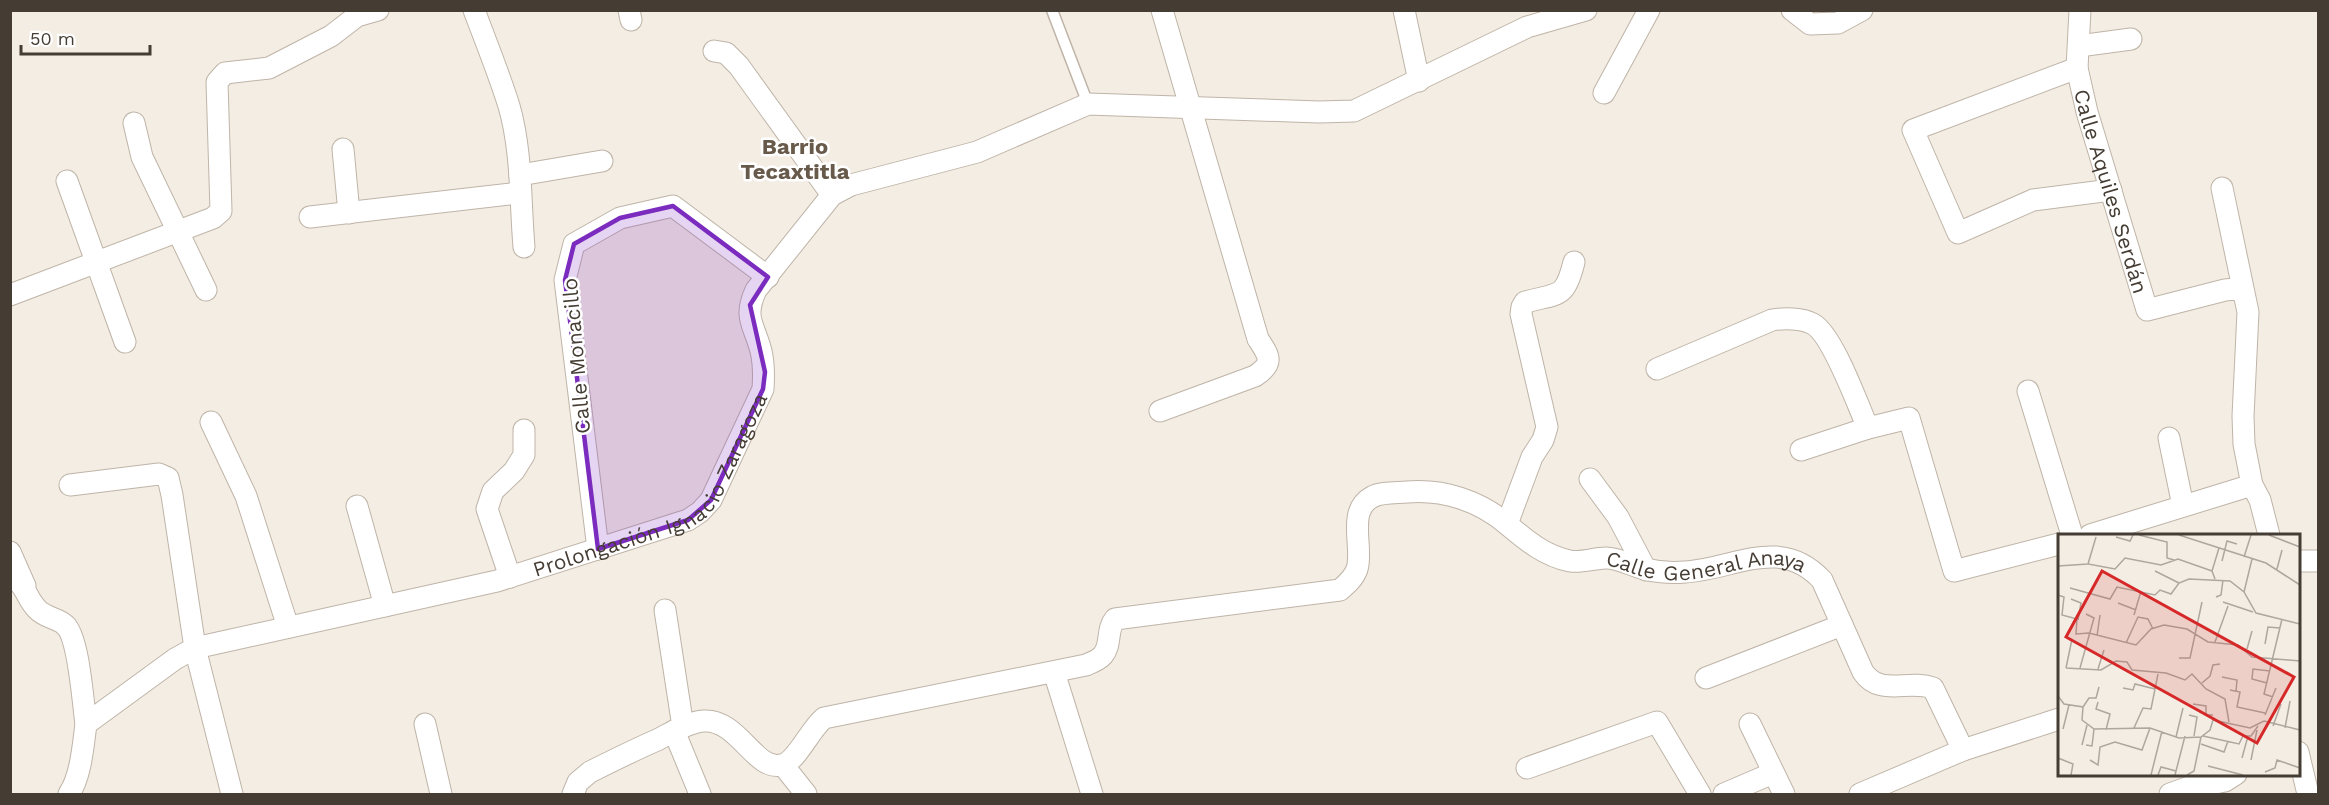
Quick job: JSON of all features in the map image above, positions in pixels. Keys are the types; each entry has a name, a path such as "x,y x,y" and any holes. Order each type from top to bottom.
{"street":[{"path":"10,295 213,218 220,211 217,82 225,73 269,68 331,36 356,13 378,10"},
{"path":"474,10 509,107 520,184 524,247"},
{"path":"1160,411 1255,376 1264,371 1269,363 1268,354 1258,339 1162,10"},
{"path":"1404,10 1419,81"},
{"name":"Prolongación Ignacio Zaragoza","path":"86,724 175,659 195,648 510,577 688,520 700,512 711,500 763,389 765,372 760,349 750,322 750,305 756,290 832,195 850,185 977,152 1088,104 1319,112 1354,111 1527,27 1586,10"},
{"path":"1604,93 1649,10"},
{"path":"1792,10 1810,24 1838,22 1862,10"},
{"name":"Calle Aquiles Serdán","path":"2080,10 2077,68 2087,112 2147,310 2225,290 2235,289 2242,292"},
{"path":"2079,46 2131,39"},
{"path":"714,51 726,53 739,66 832,195"},
{"path":"2077,68 1913,130 1958,234 2033,201 2111,190"},
{"path":"135,123 142,157 206,290"},
{"path":"343,150 349,213"},
{"path":"310,217 349,213 520,184 602,161"},
{"path":"67,181 125,342"},
{"path":"2222,188 2248,312 2243,416 2244,444 2252,484 2260,500 2269,534"},
{"name":"Calle Monacillo","path":"597,549 565,280 574,244 620,219 673,206 768,277"},
{"path":"1507,524 1532,457 1543,440 1547,427 1521,314 1522,307 1525,302 1561,292 1568,283 1574,262"},
{"path":"1657,369 1772,320 1783,318 1814,325 1833,347 1868,428"},
{"path":"2028,391 2072,534"},
{"path":"1801,450 1868,428 1909,418 1954,571 2058,544"},
{"path":"211,422 246,496 288,627"},
{"path":"510,577 487,509 493,491 514,471 524,455 524,430"},
{"path":"2169,438 2183,506"},
{"path":"70,485 159,474 168,478 195,648 232,795"},
{"path":"1590,479 1618,517 1646,570"},
{"path":"2093,534 2252,484"},
{"name":"Calle General Anaya","path":"1054,672 1086,665 1102,656 1109,642 1109,626 1115,619 1340,590 1351,580 1358,568 1358,519 1363,505 1372,496 1418,491 1453,495 1487,509 1538,549 1573,562 1606,558 1646,570 1688,572 1761,557 1783,557 1802,563 1822,580 1863,672 1870,682 1881,686 1924,685 1933,688 1963,750"},
{"path":"357,506 385,606"},
{"path":"10,552 18,583 36,609 48,618 65,624 73,636 86,724 72,793"},
{"path":"2299,561 2319,561"},
{"path":"665,609 678,729 700,795"},
{"path":"1706,678 1842,625"},
{"path":"573,795 578,782 590,772 678,729 704,721 717,723 730,729 762,759 773,766 783,765 794,757 814,726 824,718 1054,672 1092,795"},
{"path":"1860,795 1963,750 2058,719"},
{"path":"1527,768 1657,722 1700,795"},
{"path":"1750,723 1784,795"},
{"path":"425,724 441,795"},
{"path":"2299,756 2308,795"},
{"path":"783,765 806,795"},
{"path":"1724,795 1773,773"},
{"path":"2170,795 2208,788 2210,784 2225,781 2234,775"}],"lane":[{"path":"1053,10 1088,104"}],"highlighted area":[{"path":"673,206 768,277 750,305 765,372 763,389 711,500 688,520 598,549 565,280 574,244 620,218"}],"district":[{"name":"Barrio Tecaxtitla","path":"795,158"}]}
